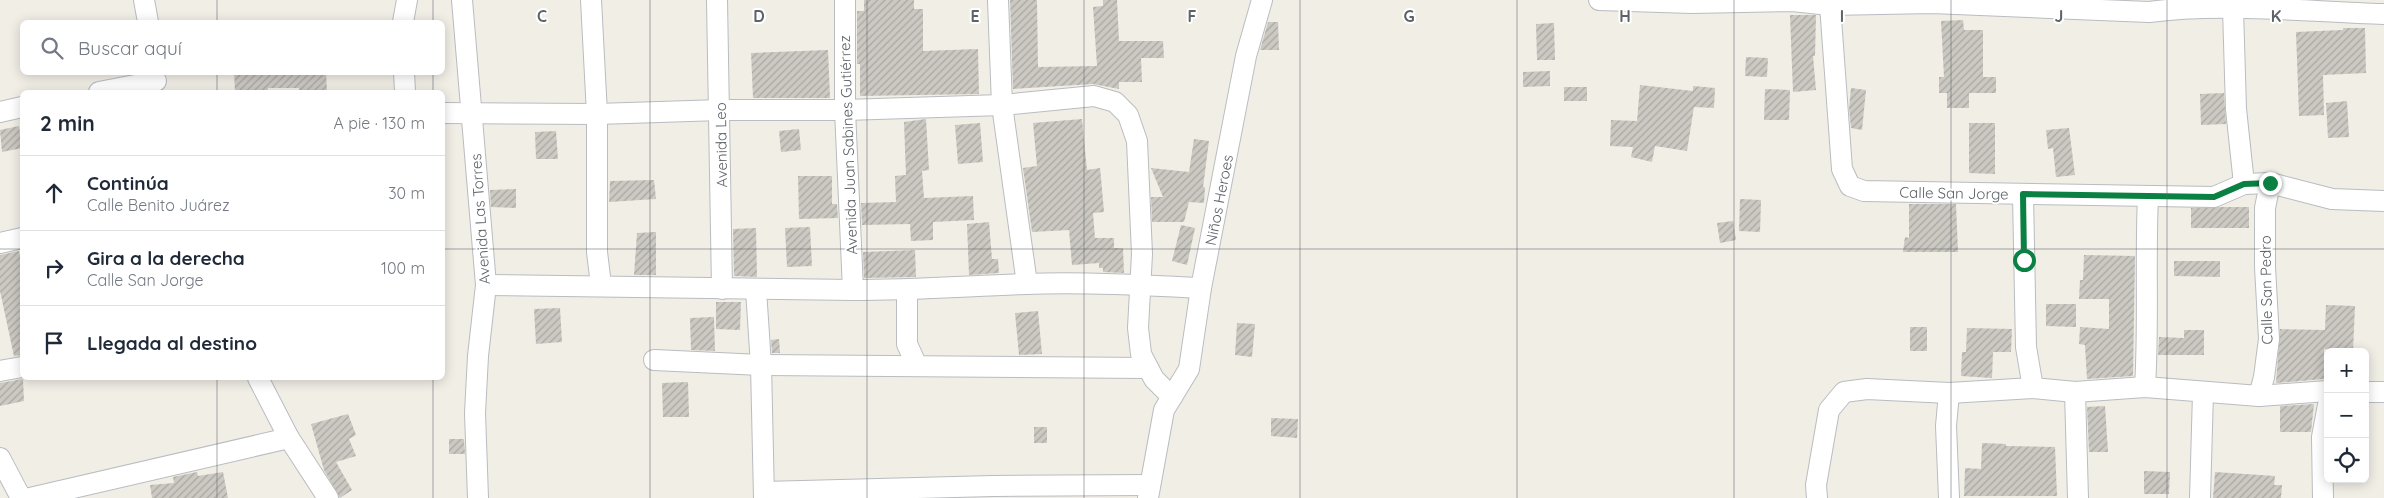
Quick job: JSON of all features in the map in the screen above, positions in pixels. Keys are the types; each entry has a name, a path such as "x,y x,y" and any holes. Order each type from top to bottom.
{"street":[{"path":"144,0 148,20"},
{"path":"403,20 407,0"},
{"name":"Avenida Las Torres","path":"462,0 486,285 478,356 475,412 478,498"},
{"path":"591,0 597,114 597,252 601,286"},
{"name":"Avenida Leo","path":"718,0 722,289"},
{"name":"Avenida Juan Sabines Gutiérrez","path":"845,0 845,110 853,290"},
{"path":"998,0 1002,105 1027,284"},
{"name":"Niños Heroes","path":"1149,492 1164,410 1190,369 1202,288 1246,56 1262,0"},
{"path":"1599,0 1692,3 1792,1 1830,5 1931,1 2044,4 2149,12 2170,4 2233,9 2303,6 2384,14"},
{"name":"Calle San Jorge","path":"1830,5 1842,169 1850,186 1864,191 2214,197 2244,184 2270,183 2332,199 2384,201"},
{"path":"2233,9 2236,109 2244,184"},
{"path":"404,75 405,90"},
{"path":"110,90 157,82"},
{"path":"445,114 597,114 721,110 845,110 1002,105 1094,96 1115,102 1128,114 1137,141 1142,254 1138,328 1141,354 1154,380 1172,397"},
{"path":"0,112 20,107"},
{"name":"Calle San Pedro","path":"2259,396 2270,339 2265,257 2265,208 2270,183"},
{"path":"2023,194 2026,347 2033,388"},
{"path":"2146,387 2149,336 2148,197"},
{"path":"0,243 20,238"},
{"path":"486,285 756,290 908,290 1027,284 1140,285 1202,288"},
{"path":"756,290 761,365 764,495 993,486 1149,492"},
{"path":"908,290 907,344 917,366"},
{"path":"654,360 761,365 1148,368"},
{"path":"0,372 20,367"},
{"path":"259,380 290,438 328,498"},
{"path":"1818,498 1816,485 1828,410 1844,392 1867,388 1948,393 2033,388 2075,392 2146,387 2259,396 2324,391"},
{"path":"2075,392 2078,498"},
{"path":"2369,392 2384,392"},
{"path":"1948,393 1946,426 1949,498"},
{"path":"2200,498 2203,393"},
{"path":"2323,498 2322,437 2324,426"},
{"path":"30,498 290,438"},
{"path":"0,458 21,498"}],"building":[{"path":"864,0 914,0 914,9 923,9 923,51 978,49 979,94 860,96 860,64 857,64 857,11 864,11"},
{"path":"1010,0 1037,0 1038,67 1097,66 1093,7 1103,6 1103,0 1117,0 1119,41 1163,41 1164,58 1141,58 1142,82 1119,82 1119,89 1093,84 1013,89"},
{"path":"1790,15 1816,15 1815,56 1813,56 1816,90 1793,92"},
{"path":"1963,20 1964,30 1983,30 1983,77 1996,77 1996,93 1969,93 1969,108 1947,108 1947,93 1939,93 1939,77 1944,77 1941,21"},
{"path":"1268,22 1278,22 1279,50 1260,50"},
{"path":"1554,23 1555,60 1537,60 1536,24"},
{"path":"2343,28 2365,28 2366,73 2323,75 2324,115 2299,116 2296,32 2343,30"},
{"path":"828,50 830,98 753,98 751,53"},
{"path":"1746,57 1768,58 1767,77 1745,76"},
{"path":"1550,71 1550,86 1523,87 1523,72"},
{"path":"234,75 326,75 327,90 268,88 268,90 235,90"},
{"path":"1640,85 1693,91 1693,86 1715,88 1714,108 1694,107 1687,151 1655,146 1652,162 1631,157 1633,147 1610,146 1611,120 1637,121"},
{"path":"1564,87 1587,87 1587,101 1564,101"},
{"path":"1851,88 1866,90 1862,130 1851,128 1849,108"},
{"path":"1765,89 1790,90 1789,120 1764,120"},
{"path":"2224,93 2226,124 2201,125 2200,94"},
{"path":"2347,101 2349,137 2328,138 2326,103"},
{"path":"926,119 929,170 922,171 924,198 973,196 974,220 933,222 933,240 911,241 910,224 862,225 861,203 896,202 895,176 906,175 904,122"},
{"path":"1082,119 1087,170 1100,168 1104,212 1093,213 1095,238 1114,238 1114,248 1123,248 1124,273 1103,272 1103,268 1099,268 1099,263 1072,265 1069,230 1032,232 1023,168 1037,166 1033,123"},
{"path":"980,123 983,162 958,164 955,125"},
{"path":"1969,123 1995,123 1995,174 1969,173"},
{"path":"19,126 20,148 2,152 0,130"},
{"path":"2069,128 2075,175 2056,177 2053,148 2048,149 2046,130"},
{"path":"799,129 801,150 781,152 779,131"},
{"path":"556,131 558,159 536,159 535,132"},
{"path":"1194,139 1209,141 1203,187 1205,187 1204,203 1189,202 1184,222 1152,222 1151,197 1163,197 1151,168 1189,172"},
{"path":"798,176 832,176 832,204 837,204 838,218 799,219"},
{"path":"654,180 656,199 609,202 610,181"},
{"path":"516,189 516,208 491,207 490,190"},
{"path":"1740,199 1761,200 1760,232 1739,231"},
{"path":"1909,204 1956,204 1958,252 1903,252 1905,237 1909,238"},
{"path":"2249,207 2249,228 2191,228 2191,208"},
{"path":"1733,221 1736,240 1720,243 1717,223"},
{"path":"989,222 992,259 998,259 999,273 969,275 967,224"},
{"path":"1181,225 1195,228 1187,265 1172,261"},
{"path":"810,227 812,266 787,267 785,228"},
{"path":"756,228 757,277 734,276 733,229"},
{"path":"656,232 656,275 634,275 637,233"},
{"path":"915,250 916,277 864,278 863,252"},
{"path":"19,251 20,256 20,355 14,356 0,291 0,255"},
{"path":"2084,255 2135,256 2133,376 2087,379 2085,345 2079,344 2080,327 2109,329 2109,299 2079,299 2080,280 2083,280"},
{"path":"2174,261 2220,261 2220,277 2174,276"},
{"path":"716,302 741,302 740,330 716,329"},
{"path":"2046,304 2076,304 2076,327 2046,326"},
{"path":"2326,305 2355,306 2353,348 2324,348 2324,379 2276,383 2280,329 2325,330"},
{"path":"560,308 562,342 536,344 534,309"},
{"path":"1038,311 1042,354 1019,355 1015,313"},
{"path":"714,317 715,351 691,350 690,318"},
{"path":"1237,323 1255,324 1252,357 1235,355"},
{"path":"1910,327 1927,327 1927,351 1910,351"},
{"path":"1967,328 2012,329 2011,352 1993,352 1992,378 1961,376 1962,352 1966,352"},
{"path":"2184,330 2204,330 2204,355 2158,355 2159,337 2184,338"},
{"path":"779,339 780,353 772,353 771,340"},
{"path":"23,380 24,401 0,406 0,383"},
{"path":"688,382 689,417 663,417 662,383"},
{"path":"2314,404 2311,432 2280,432 2280,406"},
{"path":"2105,406 2108,452 2089,452 2087,407"},
{"path":"348,414 356,435 349,439 356,456 336,462 352,490 340,498 324,470 311,424"},
{"path":"1271,418 1298,419 1297,438 1271,436"},
{"path":"1034,427 1047,427 1047,443 1034,443"},
{"path":"449,439 464,439 465,454 449,454"},
{"path":"1982,443 2006,444 2006,446 2055,447 2057,496 1964,496 1965,468 1981,469"},
{"path":"2144,471 2170,472 2169,494 2144,494"},
{"path":"197,472 198,476 223,472 228,498 152,498 150,485 174,483 173,477"},
{"path":"2215,472 2275,476 2274,485 2282,485 2281,498 2213,498"}],"route":[{"path":"2024,260 2023,194 2214,197 2244,184 2270,183"}]}
